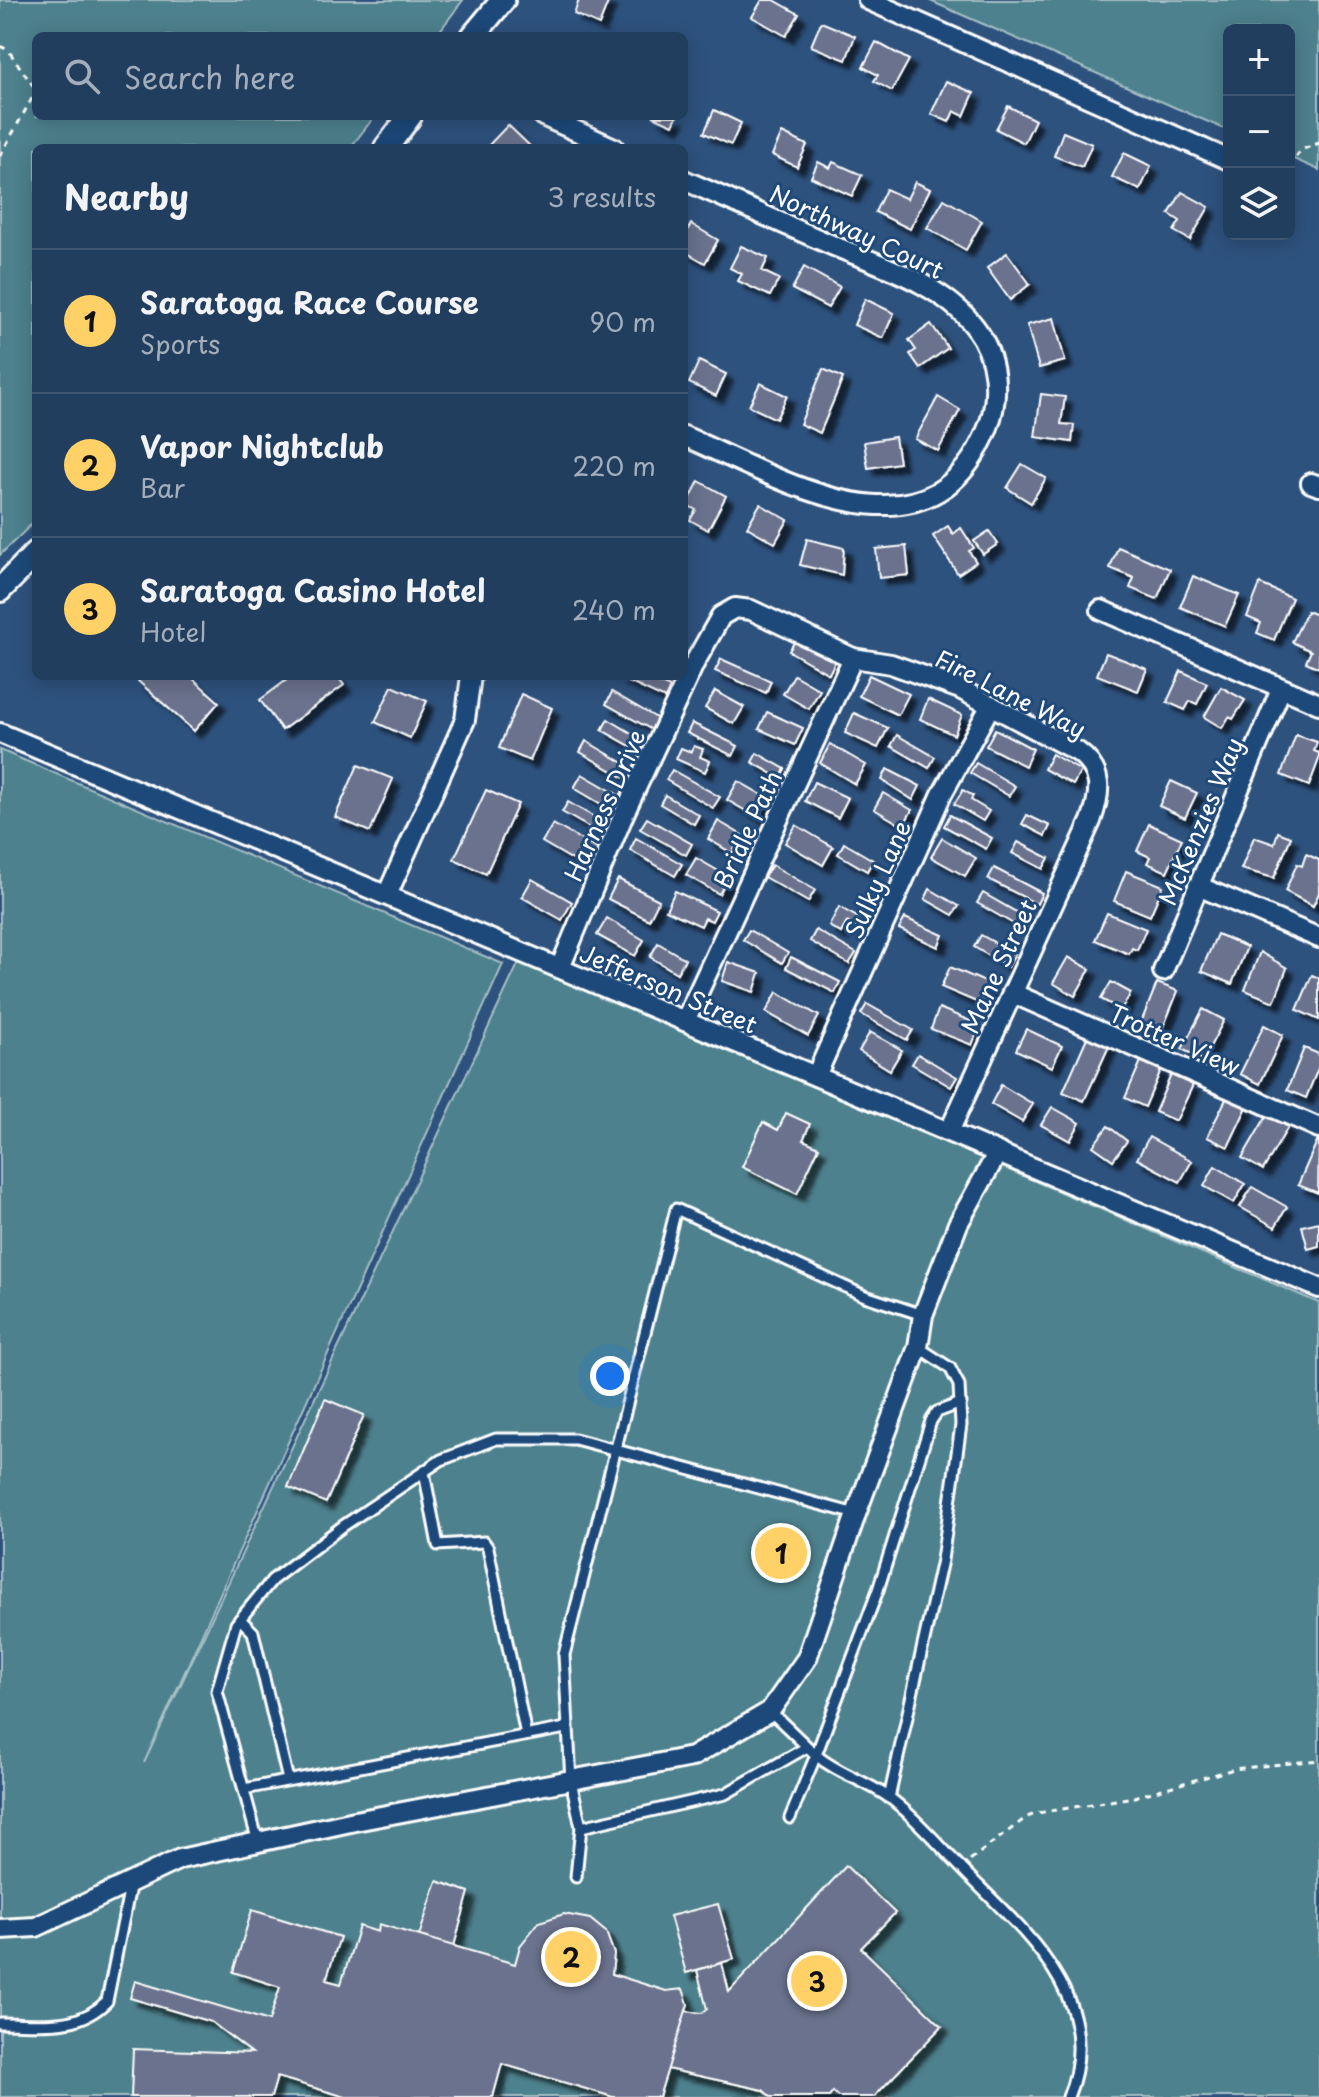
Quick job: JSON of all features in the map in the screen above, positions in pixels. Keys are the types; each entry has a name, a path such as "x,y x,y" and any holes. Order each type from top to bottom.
{"street":[{"path":"476,32 503,0"},
{"path":"868,0 1223,157"},
{"path":"389,144 407,120"},
{"path":"552,120 605,144"},
{"name":"Northway Court","path":"688,182 938,293 974,326 991,354 996,386 992,418 976,457 948,488 901,505 852,505 688,438"},
{"path":"0,590 32,557"},
{"name":"Fire Lane Way","path":"695,662 721,616 743,608 853,658 926,674 991,705 1088,759 1100,781 1100,794 1091,821"},
{"path":"1101,610 1319,704"},
{"name":"Bridle Path","path":"685,1021 853,658"},
{"name":"Harness Drive","path":"688,677 695,662"},
{"path":"387,895 465,720 470,680"},
{"name":"Harness Drive","path":"560,968 624,814 687,680"},
{"name":"McKenzies Way","path":"1163,971 1281,689"},
{"name":"Sulky Lane","path":"816,1076 942,794 991,705"},
{"name":"Jefferson Street","path":"0,733 1319,1288"},
{"name":"Mane Street","path":"949,1132 1091,821"},
{"path":"1198,886 1319,938"},
{"name":"Trotter View","path":"1012,993 1319,1128"},
{"path":"0,1930 36,1927 180,1859 692,1757 770,1711 807,1658 918,1347 923,1315 958,1224 998,1152"}],"lane":[{"path":"576,1877 581,1827 571,1781 564,1655 676,1209 865,1296 923,1315"},
{"path":"889,1798 942,1560 961,1403 959,1385 950,1368 918,1347"},
{"path":"790,1818 878,1590 931,1421 937,1412 961,1403"},
{"path":"258,1842 217,1691 240,1619 272,1580 343,1526 441,1460 496,1439 575,1439 856,1514"},
{"path":"424,1472 438,1545 476,1541 484,1542 488,1548 526,1735"},
{"path":"240,1619 253,1632 288,1780"},
{"path":"770,1711 816,1755 889,1798 1043,1950 1064,1986 1077,2054 1068,2097"},
{"path":"244,1789 566,1728"},
{"path":"581,1827 725,1794 807,1747"},
{"path":"0,2023 72,2023 94,2015 107,2001 131,1882"}],"path":[{"path":"0,46 8,50 32,84"},
{"path":"0,156 32,97"},
{"path":"1295,158 1301,150 1319,143"},
{"path":"960,1867 1027,1817 1038,1813 1134,1797 1234,1769 1319,1760"}],"green space":[{"path":"0,0 463,0 439,32 32,32 32,120 372,120 353,144 32,144 32,524 0,555"},
{"path":"928,0 1319,0 1319,170 1295,160 1295,24 1223,24 1223,128"},
{"path":"0,750 503,964 144,1763 520,960 1319,1303 1319,2097 0,2097"}],"building":[{"path":"579,0 609,0 599,25 574,14"},
{"path":"762,0 774,0 799,14 786,36 752,17"},
{"path":"821,22 855,36 846,60 811,46"},
{"path":"876,42 909,60 892,91 874,81 878,75 863,67"},
{"path":"946,81 974,93 964,116 954,111 949,122 931,114"},
{"path":"1008,106 1035,120 1024,143 996,129"},
{"path":"714,110 741,123 731,145 704,133"},
{"path":"508,125 528,144 490,144"},
{"path":"1063,132 1092,144 1082,167 1054,156"},
{"path":"782,133 807,145 797,167 772,155"},
{"path":"1124,153 1151,166 1140,190 1112,177"},
{"path":"818,162 830,168 833,162 862,175 852,196 811,177"},
{"path":"915,182 930,189 910,229 875,212 886,189 907,199"},
{"path":"1182,192 1209,207 1190,240 1174,231 1180,221 1169,214"},
{"path":"944,199 982,221 966,250 927,228"},
{"path":"691,224 718,240 705,263 688,253 688,229"},
{"path":"741,246 768,258 762,271 779,279 770,296 738,281 742,274 730,268"},
{"path":"1007,253 1030,284 1010,300 987,268"},
{"path":"804,267 840,287 828,308 792,289"},
{"path":"865,299 894,313 883,338 854,325"},
{"path":"1054,318 1065,361 1039,368 1027,325"},
{"path":"931,324 948,348 920,368 910,354 916,350 909,340"},
{"path":"699,361 726,374 716,396 689,383"},
{"path":"823,369 843,378 820,433 800,424"},
{"path":"760,383 787,396 776,419 749,406"},
{"path":"1041,394 1065,397 1061,424 1074,425 1072,442 1035,437"},
{"path":"938,397 960,410 938,451 915,439"},
{"path":"895,437 899,463 868,468 864,442"},
{"path":"1022,464 1046,478 1031,503 1007,488"},
{"path":"699,481 726,496 708,530 690,520 696,510 688,503"},
{"path":"760,504 788,520 775,543 747,527"},
{"path":"948,526 953,534 961,528 974,548 969,551 976,562 958,574 933,536"},
{"path":"989,531 998,544 983,554 974,541"},
{"path":"807,539 844,548 842,575 800,565"},
{"path":"906,546 909,575 879,578 876,549"},
{"path":"1118,547 1170,569 1157,599 1130,588 1134,578 1110,568"},
{"path":"1193,576 1239,595 1225,626 1180,607"},
{"path":"1260,584 1292,598 1274,640 1257,633 1261,623 1247,617"},
{"path":"1307,611 1319,616 1319,668 1306,662 1311,651 1292,642"},
{"path":"796,639 835,662 829,674 789,651"},
{"path":"1106,653 1147,669 1138,691 1097,675"},
{"path":"721,659 771,681 766,693 715,671"},
{"path":"1181,671 1207,683 1197,704 1190,701 1185,710 1167,702"},
{"path":"794,675 820,690 809,709 783,694"},
{"path":"869,675 909,694 898,715 859,696"},
{"path":"137,680 194,680 219,702 194,731"},
{"path":"287,680 340,680 344,685 282,730 260,700"},
{"path":"624,680 651,680 670,688 665,699"},
{"path":"392,686 427,701 410,738 375,722"},
{"path":"1221,687 1245,700 1233,719 1229,717 1222,728 1204,717"},
{"path":"715,691 744,707 734,724 705,708"},
{"path":"612,692 660,720 654,731 606,704"},
{"path":"521,694 552,708 530,761 499,748"},
{"path":"928,699 962,715 954,735 920,719"},
{"path":"767,712 803,728 795,745 759,729"},
{"path":"854,713 888,728 878,748 845,733"},
{"path":"608,719 648,743 643,753 602,730"},
{"path":"692,723 738,746 733,756 687,733"},
{"path":"995,729 1033,749 1025,766 986,746"},
{"path":"897,735 935,757 929,768 891,746"},
{"path":"1296,735 1317,742 1314,751 1319,753 1319,759 1309,786 1281,775"},
{"path":"586,741 634,769 628,780 580,752"},
{"path":"830,744 866,765 855,784 820,763"},
{"path":"694,746 703,749 700,757 710,761 705,772 676,759 681,748 691,752"},
{"path":"757,753 785,769 780,778 752,762"},
{"path":"1052,754 1081,771 1073,785 1044,769"},
{"path":"976,763 1015,786 1009,796 970,773"},
{"path":"358,765 393,779 370,832 335,817"},
{"path":"887,769 920,786 913,800 882,780"},
{"path":"672,770 720,797 713,808 666,780"},
{"path":"582,774 622,797 613,811 574,788"},
{"path":"738,781 769,799 758,818 727,800"},
{"path":"1171,781 1197,793 1185,818 1159,806"},
{"path":"814,782 848,798 838,818 805,801"},
{"path":"486,790 518,804 486,874 454,859"},
{"path":"963,790 973,796 971,800 989,811 983,821 954,804"},
{"path":"883,793 912,810 903,826 874,809"},
{"path":"665,795 699,815 694,824 660,804"},
{"path":"568,802 608,825 602,835 562,812"},
{"path":"950,815 992,838 986,849 944,826"},
{"path":"1027,815 1050,826 1045,836 1022,824"},
{"path":"647,818 692,844 686,855 640,829"},
{"path":"718,821 742,835 732,853 708,839"},
{"path":"553,824 599,850 588,869 542,842"},
{"path":"1149,824 1182,839 1167,872 1147,863 1150,857 1137,851"},
{"path":"796,825 833,847 823,865 785,843"},
{"path":"1278,832 1291,837 1274,878 1241,869 1254,837 1274,844"},
{"path":"636,838 682,864 675,876 630,850"},
{"path":"942,838 976,858 965,876 931,857"},
{"path":"1018,842 1049,858 1043,869 1012,853"},
{"path":"844,843 873,860 867,871 838,854"},
{"path":"1306,854 1319,860 1319,893 1313,906 1285,891 1297,864 1302,866"},
{"path":"696,858 729,877 719,894 686,875"},
{"path":"772,865 815,890 808,902 764,877"},
{"path":"994,868 1042,893 1037,904 988,879"},
{"path":"1126,871 1163,886 1150,916 1114,901"},
{"path":"532,879 572,902 562,920 522,897"},
{"path":"618,879 659,900 649,920 608,899"},
{"path":"930,889 959,906 953,915 925,899"},
{"path":"675,891 717,911 712,921 705,918 701,926 666,910"},
{"path":"983,893 1030,920 1024,930 977,903"},
{"path":"839,907 864,921 860,929 847,922 841,933 829,926"},
{"path":"1107,913 1146,929 1137,950 1132,948 1129,954 1095,940"},
{"path":"607,918 644,940 635,956 597,935"},
{"path":"905,918 943,935 938,947 899,929"},
{"path":"749,930 788,953 782,963 743,940"},
{"path":"816,930 856,953 849,964 810,941"},
{"path":"1217,934 1247,947 1232,984 1201,971"},
{"path":"981,935 1015,954 1008,967 974,947"},
{"path":"658,943 685,959 677,973 650,957"},
{"path":"1260,952 1287,968 1274,1002 1245,990"},
{"path":"791,957 840,982 835,993 786,968"},
{"path":"1068,957 1090,969 1075,996 1053,983"},
{"path":"728,962 760,973 754,992 722,981"},
{"path":"950,967 990,984 981,1004 941,987"},
{"path":"1312,975 1319,978 1319,1020 1297,1010"},
{"path":"1111,982 1131,993 1121,1010 1101,999"},
{"path":"1157,983 1178,991 1161,1033 1140,1025"},
{"path":"777,992 819,1016 808,1036 766,1012"},
{"path":"867,1004 913,1030 907,1040 861,1014"},
{"path":"939,1008 980,1025 972,1045 931,1029"},
{"path":"1203,1009 1224,1020 1203,1060 1182,1049"},
{"path":"1264,1025 1283,1035 1260,1084 1240,1074"},
{"path":"1026,1029 1062,1046 1052,1067 1016,1050"},
{"path":"870,1032 902,1050 890,1070 859,1051"},
{"path":"1088,1035 1110,1044 1084,1101 1063,1092"},
{"path":"1304,1048 1319,1054 1319,1066 1306,1098 1287,1090"},
{"path":"918,1054 957,1077 951,1087 912,1064"},
{"path":"1141,1061 1161,1070 1145,1107 1125,1098"},
{"path":"1171,1075 1193,1085 1176,1121 1155,1112"},
{"path":"1001,1085 1033,1104 1022,1122 991,1104"},
{"path":"1227,1097 1247,1107 1228,1147 1207,1137"},
{"path":"1052,1107 1080,1123 1070,1141 1041,1125"},
{"path":"786,1113 810,1124 803,1140 819,1147 797,1194 742,1167 763,1122 778,1130"},
{"path":"1267,1115 1288,1127 1263,1170 1242,1158"},
{"path":"1108,1126 1127,1141 1113,1160 1093,1146"},
{"path":"1149,1137 1192,1161 1180,1182 1137,1159"},
{"path":"1319,1140 1318,1193 1298,1185"},
{"path":"1215,1166 1245,1184 1234,1203 1204,1186"},
{"path":"1252,1187 1287,1207 1275,1227 1240,1207"},
{"path":"1319,1222 1319,1246 1308,1249 1302,1226"},
{"path":"325,1399 364,1415 326,1503 288,1487"},
{"path":"846,1866 895,1913 861,1948 942,2026 874,2097 838,2097 833,2092 829,2097 771,2097 763,2090 667,2069 684,2011 702,2013 707,2009 697,1970 722,1963 729,1992"},
{"path":"437,1881 469,1892 454,1946 419,1936"},
{"path":"718,1904 734,1959 686,1973 670,1916"},
{"path":"252,1910 340,1937 326,1980 341,1984 359,1926 378,1932 379,1924 515,1964 520,1946 539,1922 564,1914 590,1919 606,1932 614,1954 612,1974 666,1991 683,1989 688,2004 659,2097 613,2097 502,2064 493,2097 346,2097 277,2077 271,2097 131,2097 133,2049 252,2053 211,2022 130,1998 135,1981 269,2021 280,1987 233,1972"}],"place":[{"name":"Saratoga Race Course","path":"781,1553"},
{"name":"Vapor Nightclub","path":"571,1957"},
{"name":"Saratoga Casino Hotel","path":"817,1981"}]}
